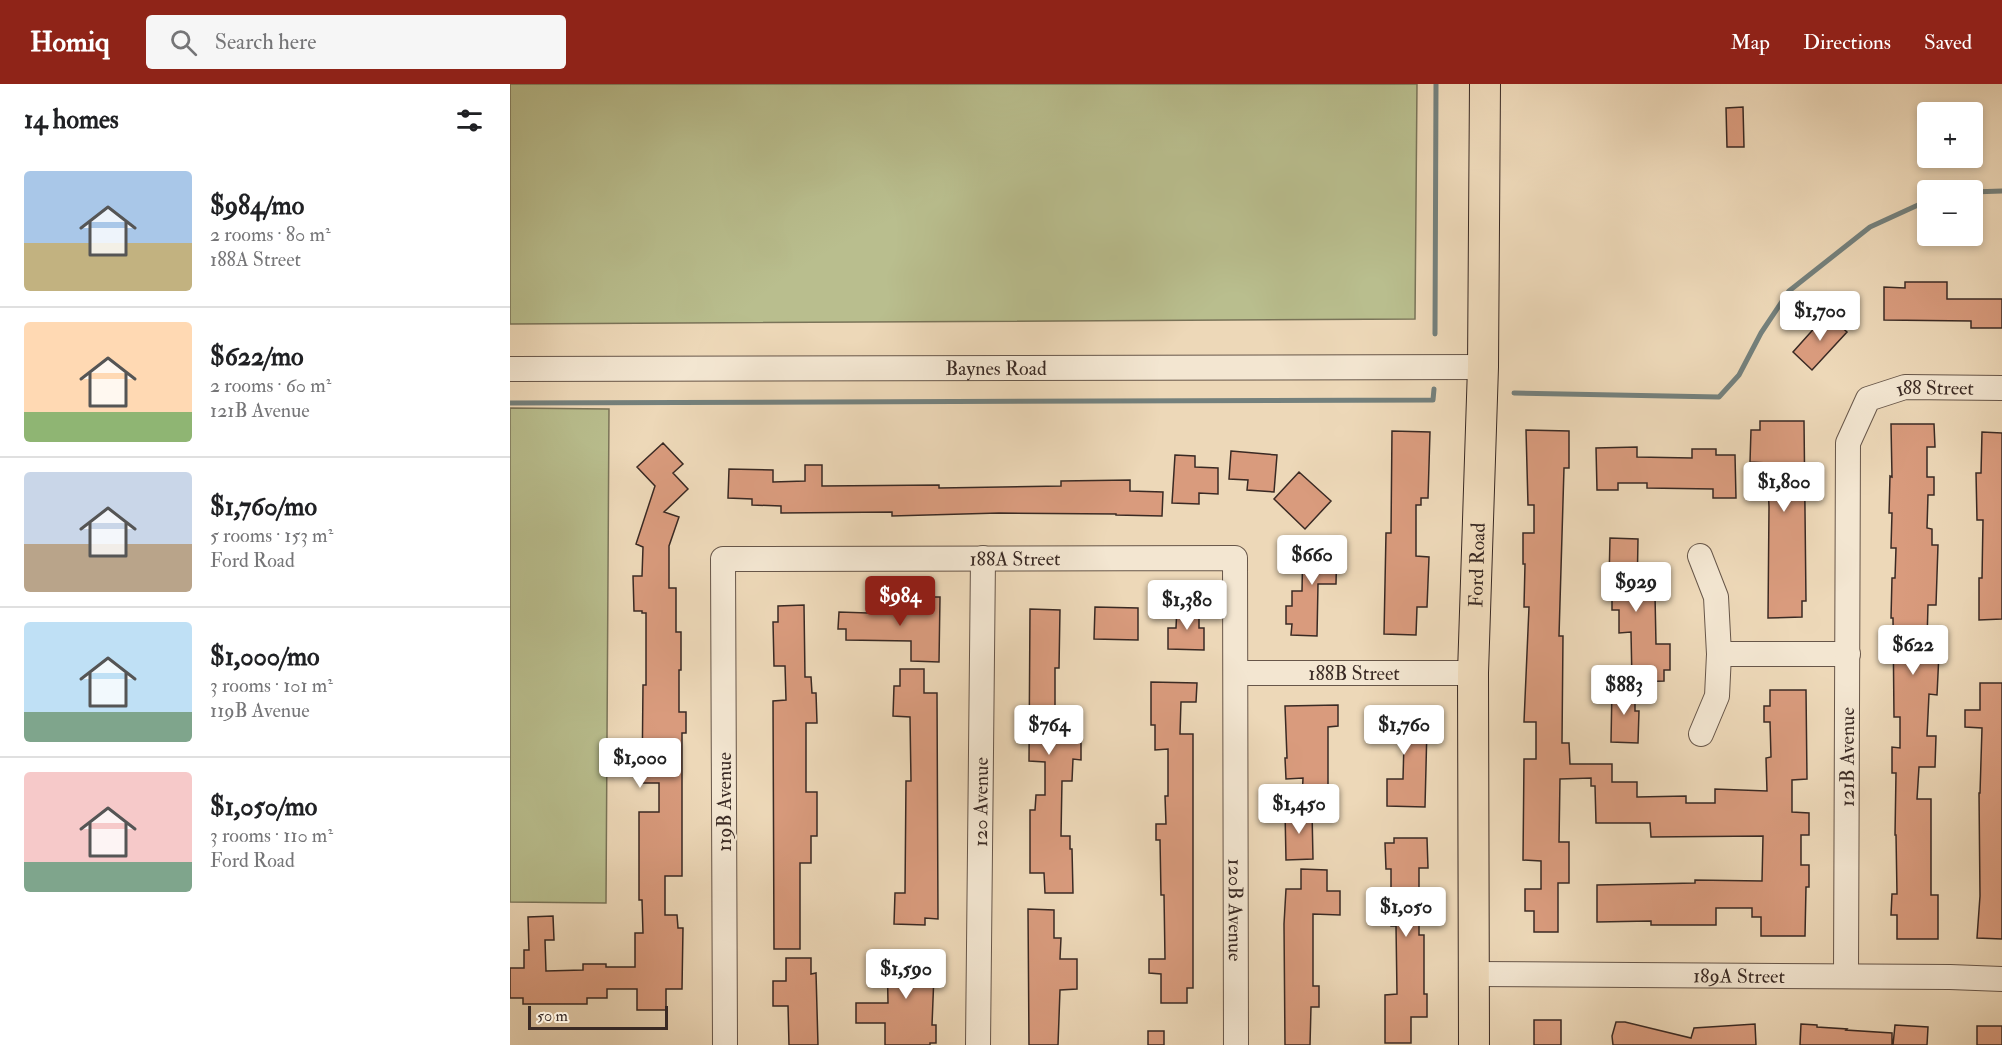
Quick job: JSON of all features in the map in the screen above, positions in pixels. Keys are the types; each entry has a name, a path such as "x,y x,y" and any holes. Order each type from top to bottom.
{"main road":[{"name":"Ford Road","path":"1474,1045 1473,673 1483,367 1485,84"}],"street":[{"name":"Baynes Road","path":"510,369 1483,367"},
{"name":"188 Street","path":"1868,399 1905,387 2002,388"},
{"name":"121B Avenue","path":"1846,976 1848,443 1868,399"},
{"path":"1700,556 1716,597 1719,654 1717,696 1701,734"},
{"name":"120 Avenue","path":"978,1045 983,558"},
{"name":"188A Street","path":"723,559 1235,558"},
{"name":"120B Avenue","path":"1235,558 1236,1045"},
{"name":"119B Avenue","path":"723,559 725,1045"},
{"path":"1719,654 1848,654"},
{"name":"188B Street","path":"1236,673 1473,673"},
{"name":"189A Street","path":"1475,974 2002,979"}],"green space":[{"path":"510,84 1417,84 1415,319 510,324"},
{"path":"510,408 609,409 606,903 510,902"}],"building":[{"path":"1743,107 1744,147 1727,147 1726,108"},
{"path":"1905,282 1947,282 1947,299 2002,299 2002,328 1971,328 1971,321 1884,320 1884,287 1905,288"},
{"path":"1827,314 1847,332 1812,370 1793,352"},
{"path":"1760,421 1804,421 1806,601 1802,601 1802,617 1768,618 1767,463 1750,462 1751,430 1760,430"},
{"path":"1891,424 1934,424 1935,447 1927,447 1927,477 1934,477 1934,495 1928,495 1927,528 1932,529 1932,545 1938,545 1936,605 1928,605 1927,641 1933,641 1933,653 1939,653 1937,695 1929,694 1927,736 1936,736 1935,767 1919,767 1917,799 1931,799 1931,895 1938,895 1938,939 1897,939 1897,915 1891,915 1892,894 1897,894 1896,773 1892,773 1892,747 1900,748 1900,717 1894,717 1893,618 1891,618 1892,578 1895,578 1896,548 1891,548 1892,513 1889,513 1890,476 1892,477"},
{"path":"1526,430 1569,431 1569,468 1564,468 1559,636 1563,636 1562,743 1569,743 1570,764 1612,764 1612,782 1637,782 1637,797 1686,796 1686,803 1715,803 1715,789 1767,791 1766,758 1771,757 1770,722 1764,722 1764,706 1770,706 1770,690 1806,690 1807,779 1792,780 1792,812 1809,813 1809,835 1801,835 1801,865 1809,865 1805,936 1761,936 1761,917 1752,917 1752,908 1716,908 1716,925 1651,925 1651,921 1597,922 1597,885 1695,883 1695,880 1762,881 1763,836 1651,837 1650,823 1596,823 1595,786 1591,786 1591,778 1560,779 1559,842 1569,842 1569,883 1558,883 1558,932 1534,932 1534,911 1525,911 1525,889 1541,889 1541,861 1523,860 1524,759 1536,759 1536,722 1524,722 1529,607 1524,607 1523,533 1534,533 1534,505 1528,505"},
{"path":"1392,431 1430,432 1428,498 1421,498 1421,505 1416,505 1416,556 1429,557 1427,607 1417,607 1416,635 1384,634 1386,533 1391,533"},
{"path":"1982,432 2002,433 2002,619 1979,620 1983,520 1977,520 1976,473 1981,473"},
{"path":"663,443 683,464 673,473 688,489 664,512 679,517 669,546 669,588 676,588 676,632 681,632 679,712 686,712 686,733 682,733 682,876 665,876 665,915 677,915 678,928 683,928 682,989 666,989 666,1010 637,1010 637,989 607,989 607,998 587,998 587,1004 523,1004 523,998 510,998 510,968 524,968 524,950 529,950 528,917 553,916 554,940 545,940 546,971 583,970 583,964 635,967 635,933 643,933 642,900 639,900 639,812 659,812 659,783 642,783 646,613 634,611 633,576 642,576 643,547 636,544 655,486 637,467"},
{"path":"1637,447 1637,457 1692,458 1692,449 1716,449 1716,455 1735,455 1736,498 1713,498 1713,489 1647,488 1647,483 1618,483 1618,490 1597,490 1596,448"},
{"path":"1231,451 1277,455 1274,492 1247,490 1248,480 1229,479"},
{"path":"1175,455 1195,456 1195,467 1218,468 1218,494 1199,493 1199,504 1172,503"},
{"path":"805,465 822,465 822,486 939,485 939,488 1061,486 1061,481 1130,480 1130,491 1163,492 1162,516 999,513 892,516 892,512 781,513 781,506 752,505 752,499 728,498 729,469 773,470 773,482 805,481"},
{"path":"1299,472 1331,501 1305,529 1274,499"},
{"path":"1610,538 1638,539 1637,595 1655,595 1656,644 1670,644 1670,670 1664,670 1664,681 1632,682 1631,632 1619,633 1619,610 1612,610 1612,582 1609,582"},
{"path":"1303,540 1337,541 1336,584 1318,584 1317,636 1291,635 1292,624 1286,624 1286,606 1292,606 1292,591 1302,591"},
{"path":"911,597 940,597 939,662 911,661 911,641 846,640 846,629 838,629 839,612 868,613 868,607 911,608"},
{"path":"804,605 805,677 811,677 812,693 816,693 817,723 806,723 806,792 817,792 817,836 811,836 811,863 800,863 800,949 774,949 773,701 786,700 785,666 774,666 773,622 778,622 778,606"},
{"path":"1177,606 1199,607 1199,628 1204,628 1204,650 1168,649 1168,628 1176,628"},
{"path":"1095,607 1138,608 1138,640 1094,639"},
{"path":"1030,609 1060,610 1059,668 1055,668 1055,712 1063,712 1063,738 1081,738 1081,760 1073,759 1072,781 1062,781 1061,836 1070,836 1073,893 1045,893 1044,873 1030,873 1030,810 1035,810 1036,795 1045,795 1045,762 1029,761"},
{"path":"900,669 924,669 924,693 937,693 938,919 925,918 925,925 894,924 895,893 905,893 906,781 911,781 910,717 893,716 894,686 900,686"},
{"path":"1151,682 1197,683 1196,702 1181,702 1180,734 1193,734 1193,988 1187,988 1187,1003 1161,1003 1161,974 1149,973 1149,959 1165,959 1164,895 1161,895 1160,840 1156,840 1156,824 1166,824 1165,796 1168,796 1168,749 1155,750 1155,725 1151,725"},
{"path":"1980,683 2002,683 2002,939 1977,938 1980,896 1979,793 1982,728 1965,727 1965,710 1980,710"},
{"path":"1612,688 1635,688 1635,711 1639,711 1638,743 1611,742"},
{"path":"1338,705 1338,726 1328,727 1328,801 1302,800 1303,778 1286,779 1285,706"},
{"path":"1407,708 1407,726 1427,727 1425,807 1387,806 1387,779 1403,779 1404,742 1378,741 1378,727 1370,727 1370,709"},
{"path":"1285,811 1312,811 1313,859 1286,860"},
{"path":"1394,838 1427,838 1428,868 1419,868 1419,935 1424,935 1424,994 1427,994 1427,1017 1411,1017 1411,1043 1385,1043 1385,995 1397,994 1396,926 1391,926 1391,869 1386,869 1385,843 1394,843"},
{"path":"1301,869 1327,870 1327,891 1340,891 1340,915 1313,914 1313,986 1319,986 1319,1007 1311,1007 1310,1045 1285,1045 1286,889 1301,889"},
{"path":"1028,909 1054,910 1054,938 1061,938 1060,959 1077,959 1077,989 1060,990 1058,1045 1029,1045"},
{"path":"937,951 932,1025 936,1025 936,1043 885,1045 885,1023 856,1023 856,1003 888,1003 887,952"},
{"path":"786,958 811,958 811,974 816,973 818,1045 789,1045 788,1006 773,1006 773,981 786,981"},
{"path":"1534,1020 1561,1020 1561,1045 1534,1045"},
{"path":"1616,1022 1625,1022 1691,1038 1694,1028 1755,1024 1756,1045 1613,1045 1612,1036"},
{"path":"1801,1024 1892,1033 1892,1045 1800,1045"},
{"path":"1895,1025 1928,1027 1927,1045 1893,1045"},
{"path":"1977,1026 2002,1026 2002,1045 1977,1045"},
{"path":"1148,1031 1164,1031 1164,1045 1148,1045"}],"waterway":[{"path":"1435,334 1436,84"},
{"path":"1983,192 2002,191"},
{"path":"1514,393 1719,397 1739,375 1761,333 1789,291 1870,227 1917,205"},
{"path":"510,403 1433,400 1434,389"}]}
